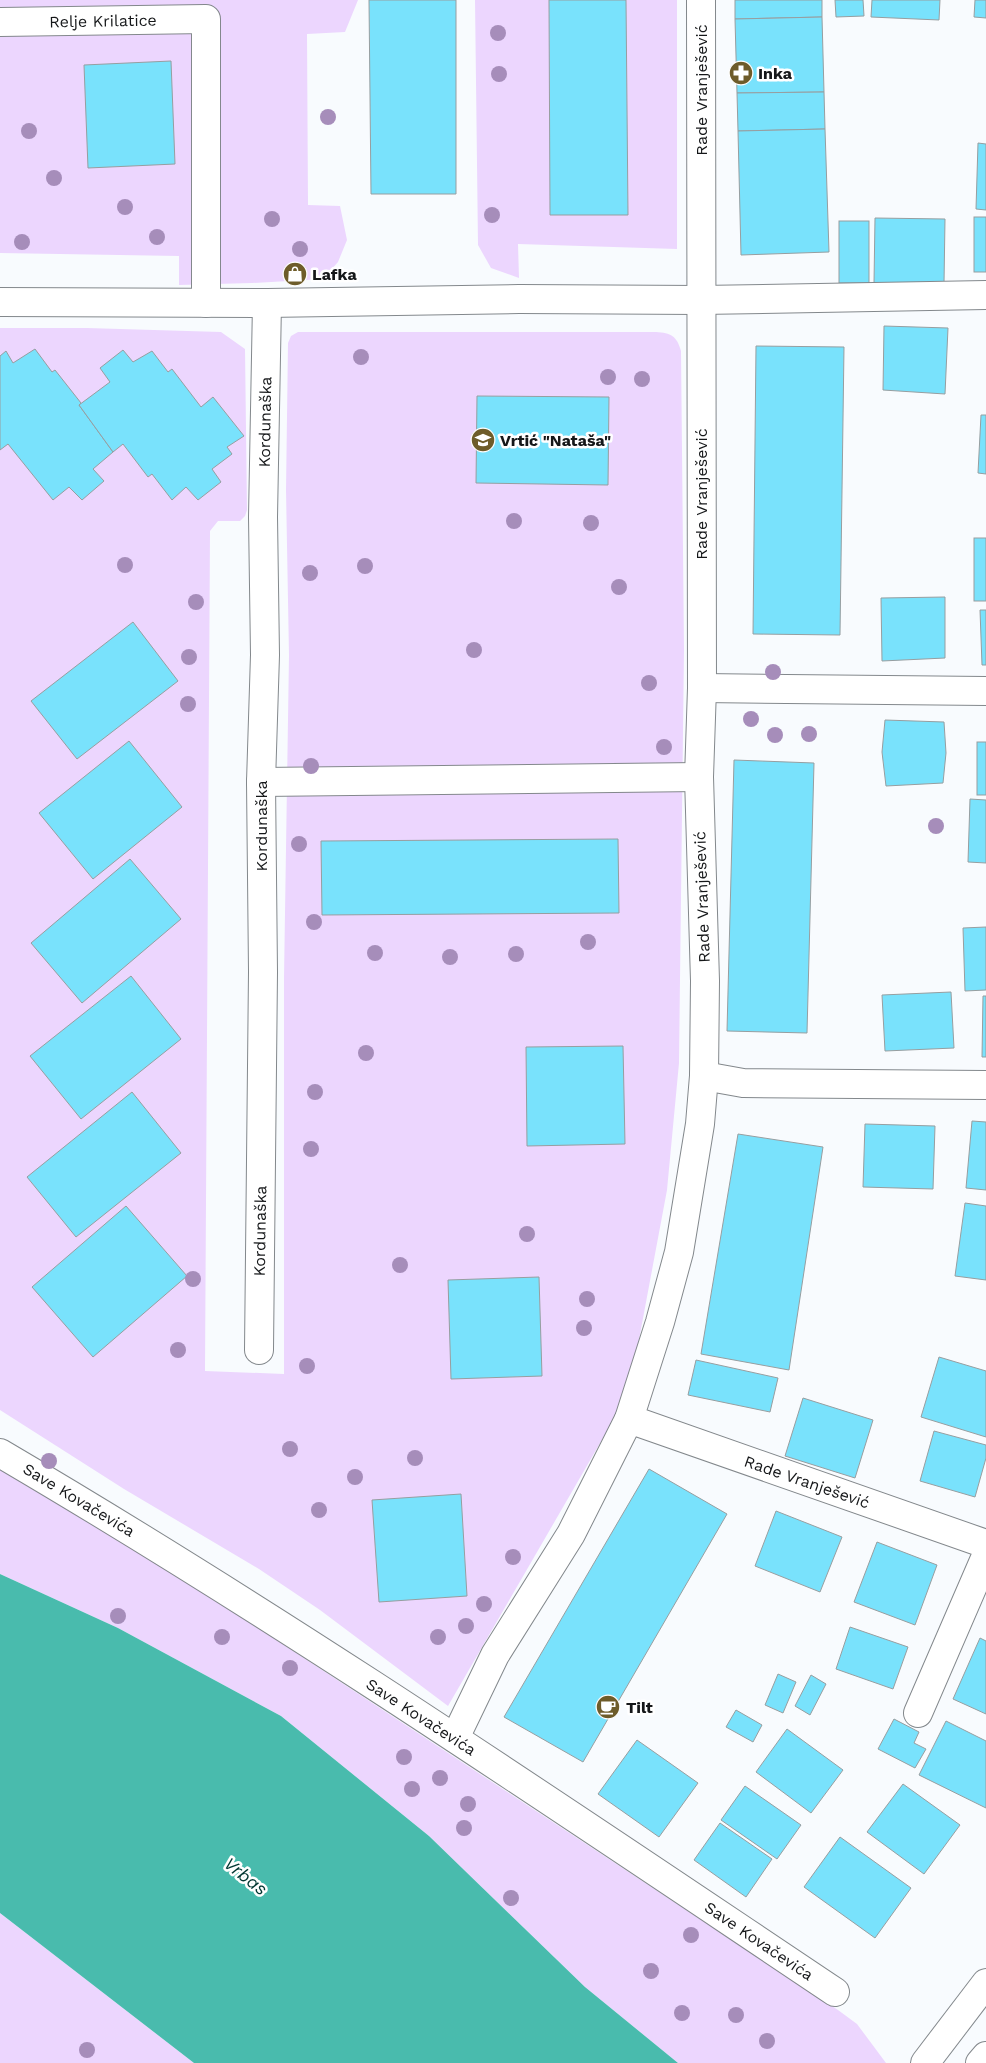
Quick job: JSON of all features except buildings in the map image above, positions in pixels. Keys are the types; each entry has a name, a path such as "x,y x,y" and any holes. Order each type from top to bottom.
{"street":[{"name":"Rade Vranješević","path":"455,1738 495,1655 571,1534 629,1419 660,1322 679,1252 700,1124 704,1076 705,981 699,777 702,688 701,0"},
{"name":"Relje Krilatice","path":"0,22 206,19 206,303"},
{"path":"0,302 267,303 519,299 700,300 986,295"},
{"name":"Kordunaška","path":"259,1350 263,980 261,782 265,655 263,517 267,303"},
{"path":"702,688 986,691"},
{"path":"261,782 699,777"},
{"path":"704,1076 743,1083 986,1085"},
{"name":"Rade Vranješević","path":"629,1419 986,1544"},
{"name":"Save Kovačevića","path":"0,1453 177,1559 455,1738 836,1992"},
{"path":"918,1713 986,1556"},
{"path":"925,2063 986,1983"},
{"path":"980,2063 986,2056"}],"shaded area":[{"path":"0,0 358,0 345,32 307,34 308,205 340,206 347,240 338,262 323,279 179,285 179,256 0,253"},
{"path":"475,0 677,0 677,249 518,244 519,278 491,268 478,245"},
{"path":"0,328 87,328 221,332 245,349 247,510 245,516 240,521 218,521 210,531 205,1371 284,1374 284,978 289,655 286,490 288,343 291,336 298,332 656,332 673,336 678,342 681,351 684,650 679,1063 667,1190 629,1393 448,1706 320,1610 259,1569 124,1489 0,1410"},
{"path":"0,1470 55,1499 263,1631 838,2010 857,2024 886,2063 678,2063 585,1987 429,1836 281,1716 118,1628 0,1574"},
{"path":"0,1913 194,2063 0,2063"}],"water":[{"name":"Vrbas","path":"0,1574 118,1628 281,1716 429,1836 585,1987 678,2063 194,2063 0,1913"}],"place":[{"name":"Inka","path":"741,73"},
{"name":"Lafka","path":"295,274"},
{"name":"Vrtić \"Nataša\"","path":"483,440"},
{"name":"Tilt","path":"608,1707"}]}
